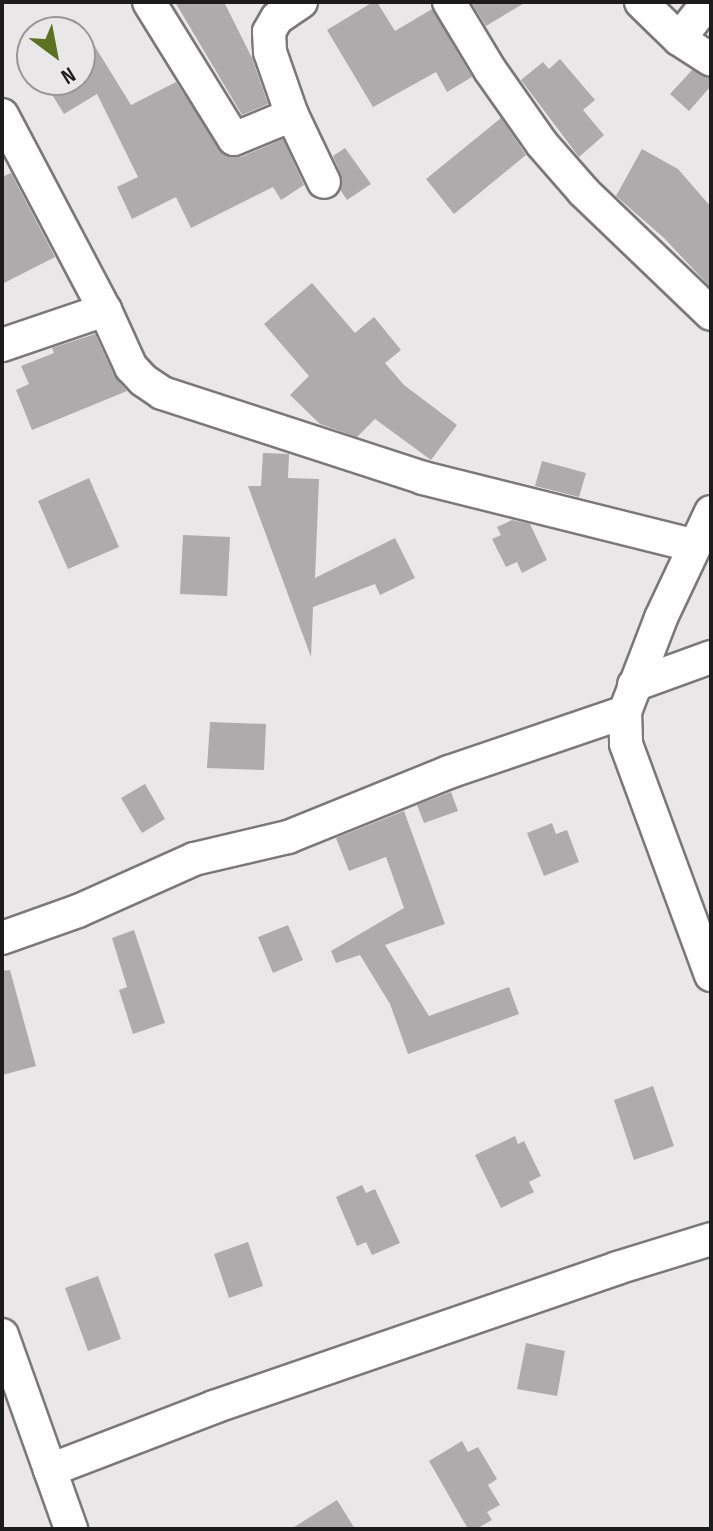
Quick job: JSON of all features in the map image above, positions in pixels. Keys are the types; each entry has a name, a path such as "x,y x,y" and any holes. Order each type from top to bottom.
{"street":[{"path":"149,2 234,139 292,115"},
{"path":"301,2 277,18 269,32 270,52 292,115 324,182"},
{"path":"449,2 490,70 542,144 584,192 711,314"},
{"path":"641,2 679,39 711,60"},
{"path":"679,39 708,2"},
{"path":"2,115 105,310 119,346 143,380 192,406 423,478 695,546"},
{"path":"2,345 105,310"},
{"path":"711,512 630,699 626,744 711,975"},
{"path":"2,938 78,911 194,859 288,837 630,699 711,657"},
{"path":"50,1470 214,1407 617,1268 711,1239"},
{"path":"2,1335 71,1529"}],"building":[{"path":"175,2 224,2 252,58 268,104 242,115"},
{"path":"377,2 395,31 432,9 472,77 447,92 436,72 373,107 327,30"},
{"path":"471,2 526,2 486,26"},
{"path":"96,48 131,105 176,82 224,155 241,157 283,139 304,185 281,200 273,187 191,228 176,197 132,219 117,187 138,177 97,94"},
{"path":"560,59 595,100 583,110 604,135 579,157 521,80 543,62 549,69"},
{"path":"692,70 711,79 711,86 689,111 670,94"},
{"path":"53,96 94,96 64,114"},
{"path":"501,118 526,155 454,214 426,179"},
{"path":"345,148 371,184 347,200 341,191 341,175 333,156"},
{"path":"642,149 678,169 711,207 711,288 664,238 616,196"},
{"path":"11,173 55,257 2,284 2,177"},
{"path":"312,283 355,333 374,317 401,350 385,363 404,385 457,425 431,460 375,419 357,437 320,424 290,395 309,376 264,324"},
{"path":"95,334 114,375 127,391 32,430 16,390 29,384 21,366 54,353 52,348"},
{"path":"263,453 289,454 288,478 319,479 315,578 395,538 415,578 380,595 375,584 313,607 311,657 248,486 261,486"},
{"path":"542,461 586,473 579,497 535,486"},
{"path":"89,478 119,547 68,569 38,501"},
{"path":"512,520 530,524 547,560 522,573 517,562 506,567 492,539 501,535 497,527"},
{"path":"183,535 230,537 227,596 180,594"},
{"path":"210,722 266,724 264,770 207,768"},
{"path":"145,784 165,819 142,833 121,798"},
{"path":"451,792 458,811 424,823 417,805"},
{"path":"404,811 445,924 385,945 429,1016 509,987 519,1014 408,1054 390,1004 360,955 336,963 331,951 404,908 386,857 349,871 336,838"},
{"path":"552,823 556,834 567,830 579,862 544,876 527,833"},
{"path":"288,925 303,960 273,973 258,937"},
{"path":"134,930 165,1023 133,1034 119,990 127,987 112,938"},
{"path":"10,970 36,1066 2,1075 2,971"},
{"path":"653,1086 674,1146 634,1160 614,1100"},
{"path":"515,1136 518,1144 524,1141 541,1176 529,1182 534,1192 501,1208 475,1155"},
{"path":"362,1185 366,1193 375,1189 400,1243 372,1255 366,1242 357,1246 336,1197"},
{"path":"248,1242 263,1286 229,1298 214,1254"},
{"path":"98,1276 121,1339 88,1351 65,1288"},
{"path":"526,1343 565,1351 557,1396 517,1389"},
{"path":"462,1441 468,1452 478,1447 497,1479 488,1485 500,1505 487,1512 492,1520 476,1529 468,1529 429,1461"},
{"path":"337,1500 355,1529 291,1529"}]}
